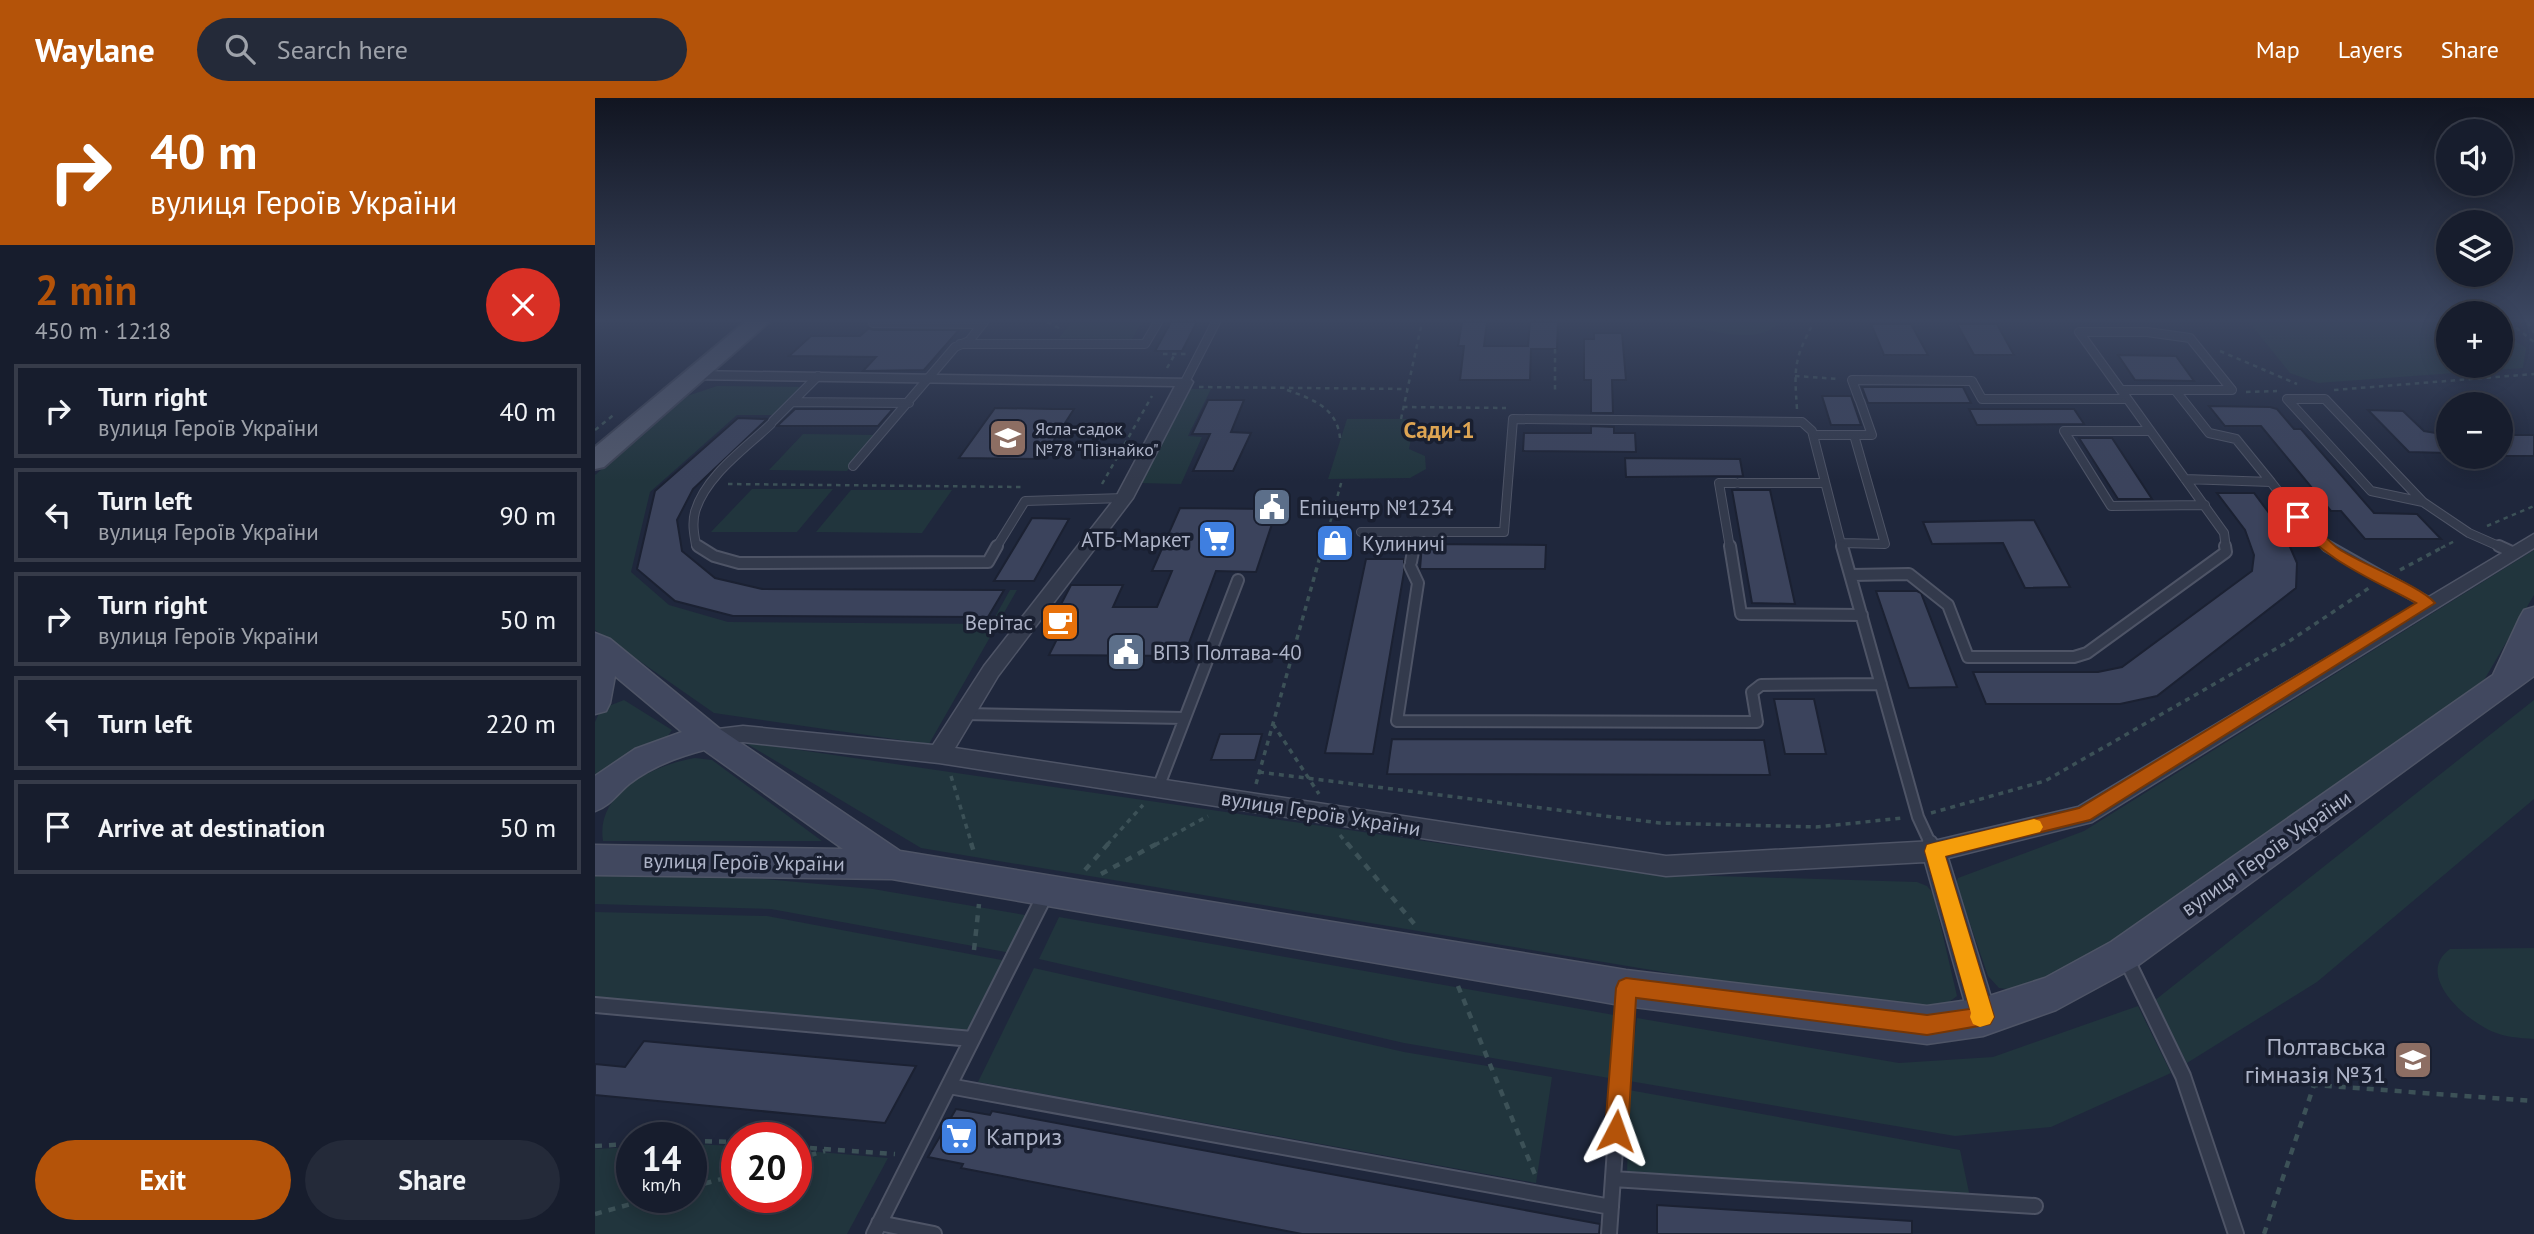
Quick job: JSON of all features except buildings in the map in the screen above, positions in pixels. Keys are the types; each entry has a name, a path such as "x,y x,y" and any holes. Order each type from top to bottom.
{"main road":[{"path":"595,460 693,376"},
{"path":"2503,685 2534,617"},
{"path":"595,703 600,681 597,645"},
{"name":"вулиця Героїв України","path":"597,645 709,737 892,864"},
{"name":"вулиця Героїв України","path":"595,860 978,867 1047,891 1626,988 1927,1025 1983,1017 2056,992 2124,954 2534,661"},
{"path":"595,798 612,779 632,766 679,744 709,737"}],"street":[{"path":"693,376 930,377 1160,381 1184,384 1124,498 991,671 964,714 944,763"},
{"name":"вулиця Героїв України","path":"709,737 743,734 944,763 1158,788 1665,866 1934,851 2084,814 2534,540"},
{"path":"1934,851 1983,1017"}],"lane":[{"path":"1184,384 1189,375"},
{"path":"1851,575 1909,574 1948,605 1968,657 2074,656 2087,653 2226,552 2224,533 2109,375"},
{"path":"2220,375 2232,390"},
{"path":"818,376 712,484 696,509 693,530 696,545 714,556 739,564 988,562 1025,501 1124,498"},
{"path":"853,466 930,377"},
{"path":"1814,435 1872,435 1852,380 1972,381 1982,399 2125,399"},
{"path":"2119,390 2232,390"},
{"path":"2175,390 2209,433 2236,439 2310,533 2334,552 2428,603"},
{"path":"2423,502 2371,491 2287,399 2325,399 2423,502 2469,533 2512,552"},
{"path":"792,402 909,403"},
{"path":"1361,532 1504,532 1513,419 1802,422 1810,427 1814,435 1824,484 1918,817 1934,851"},
{"path":"2148,430 2064,431 2111,506 2204,505"},
{"path":"1842,543 1885,544 1854,435"},
{"path":"2185,479 2271,482"},
{"path":"1824,484 1719,483 1741,614 1862,615"},
{"path":"1416,532 1411,564 1417,583 1397,721 1757,722 1752,692 1761,685 1881,684"},
{"path":"1158,788 1238,580"},
{"path":"964,714 1184,718"},
{"path":"934,1234 876,1228 1047,891"},
{"path":"2124,954 2183,1076 2236,1234"},
{"path":"1609,1234 1626,988"},
{"path":"595,1005 972,1039"},
{"path":"949,1086 1611,1207"},
{"path":"1613,1180 2035,1206"}],"path":[{"path":"1124,498 1100,488 1163,375"},
{"path":"1401,419 1410,375"},
{"path":"1555,375 1555,390"},
{"path":"2276,375 2302,386"},
{"path":"2328,390 2521,375"},
{"path":"1785,409 1798,409 1795,376 1852,380"},
{"path":"1184,384 1407,389"},
{"path":"1281,388 1311,398 1326,408 1337,419 1340,438"},
{"path":"2232,390 2278,391"},
{"path":"1403,407 1515,408"},
{"path":"595,430 616,413"},
{"path":"1158,788 1083,873 1098,875 1254,792 1342,480"},
{"path":"712,484 1031,487"},
{"path":"1259,772 1660,823 1816,827 1918,817 2045,781 2291,640 2382,580 2469,533 2534,506"},
{"path":"1327,533 1361,532"},
{"path":"1273,724 1319,795"},
{"path":"944,763 978,867 974,950"},
{"path":"1335,828 1420,931"},
{"path":"1459,988 1544,1195"},
{"path":"2264,1234 2314,1084 2534,1101"},
{"path":"595,1146 616,1145"},
{"path":"812,1148 913,1156"},
{"path":"812,1154 830,1149"},
{"path":"595,1214 616,1208"}],"shaded area":[{"path":"2296,375 2427,375 2318,383"},
{"path":"717,386 806,387 777,415 737,415 650,492 631,572 669,605 728,622 991,624 1010,590 1017,590 929,744 714,713 595,630 595,475 687,396"},
{"path":"1187,389 1211,389 1188,436 1202,437 1181,484 1139,483"},
{"path":"1347,419 1415,419 1409,449 1425,456 1426,469 1410,478 1328,479"},
{"path":"803,434 877,435 847,471 769,470"},
{"path":"752,489 833,489 797,532 711,532"},
{"path":"851,490 952,490 922,533 816,532"},
{"path":"2534,550 2534,595 2480,687 2122,940 2031,986 2015,990 1999,988 1988,976 1956,883 1958,878 2084,831"},
{"path":"624,700 672,730 663,743 595,781 595,722 601,709"},
{"path":"2534,700 2534,799 2317,982 2187,1063 2154,1001"},
{"path":"744,742 1651,874 1917,882 1927,886 1933,893 1957,996 1944,1006 1873,1007 921,848"},
{"path":"695,758 712,760 822,841 603,841 603,823 609,807 619,794 648,773"},
{"path":"595,875 720,875 873,889 1031,916 1011,953 771,909 595,904"},
{"path":"595,912 767,916 1007,961 969,1032 595,999"},
{"path":"1059,917 1614,1015 1609,1078 1404,1043 1039,959"},
{"path":"2534,948 2534,1039 2501,1035 2480,1025 2457,1007 2440,983 2440,959 2450,949"},
{"path":"1034,968 1404,1052 1552,1077 1536,1183 978,1082"},
{"path":"2138,1006 2171,1073 2051,1127 1955,1136 1629,1081 1637,1018 1899,1063 1993,1057"},
{"path":"1629,1090 1960,1150 1970,1197 1627,1174"},
{"path":"707,1145 721,1145 721,1213 812,1213 812,1151 888,1158 847,1234 595,1234 595,1149 616,1148 616,1213 707,1213"}],"slow traffic":[{"path":"1980,1017 1983,1017 1934,851 2034,827"}],"place":[{"name":"Ясла-садок №78 \"Пізнайко\"","path":"1008,438"},
{"name":"Епіцентр №1234","path":"1272,507"},
{"name":"АТБ-Маркет","path":"1217,539"},
{"name":"Кулиничі","path":"1335,543"},
{"name":"Верітас","path":"1060,622"},
{"name":"ВПЗ Полтава-40","path":"1126,652"},
{"name":"Полтавська гімназія №31","path":"2413,1060"},
{"name":"Каприз","path":"959,1136"}],"district":[{"name":"Сади-1","path":"1439,429"}],"route":[{"path":"1616,1131 1626,988 1927,1025 1983,1017 1934,851 2084,814 2428,603 2334,552 2310,533 2298,517"}]}
